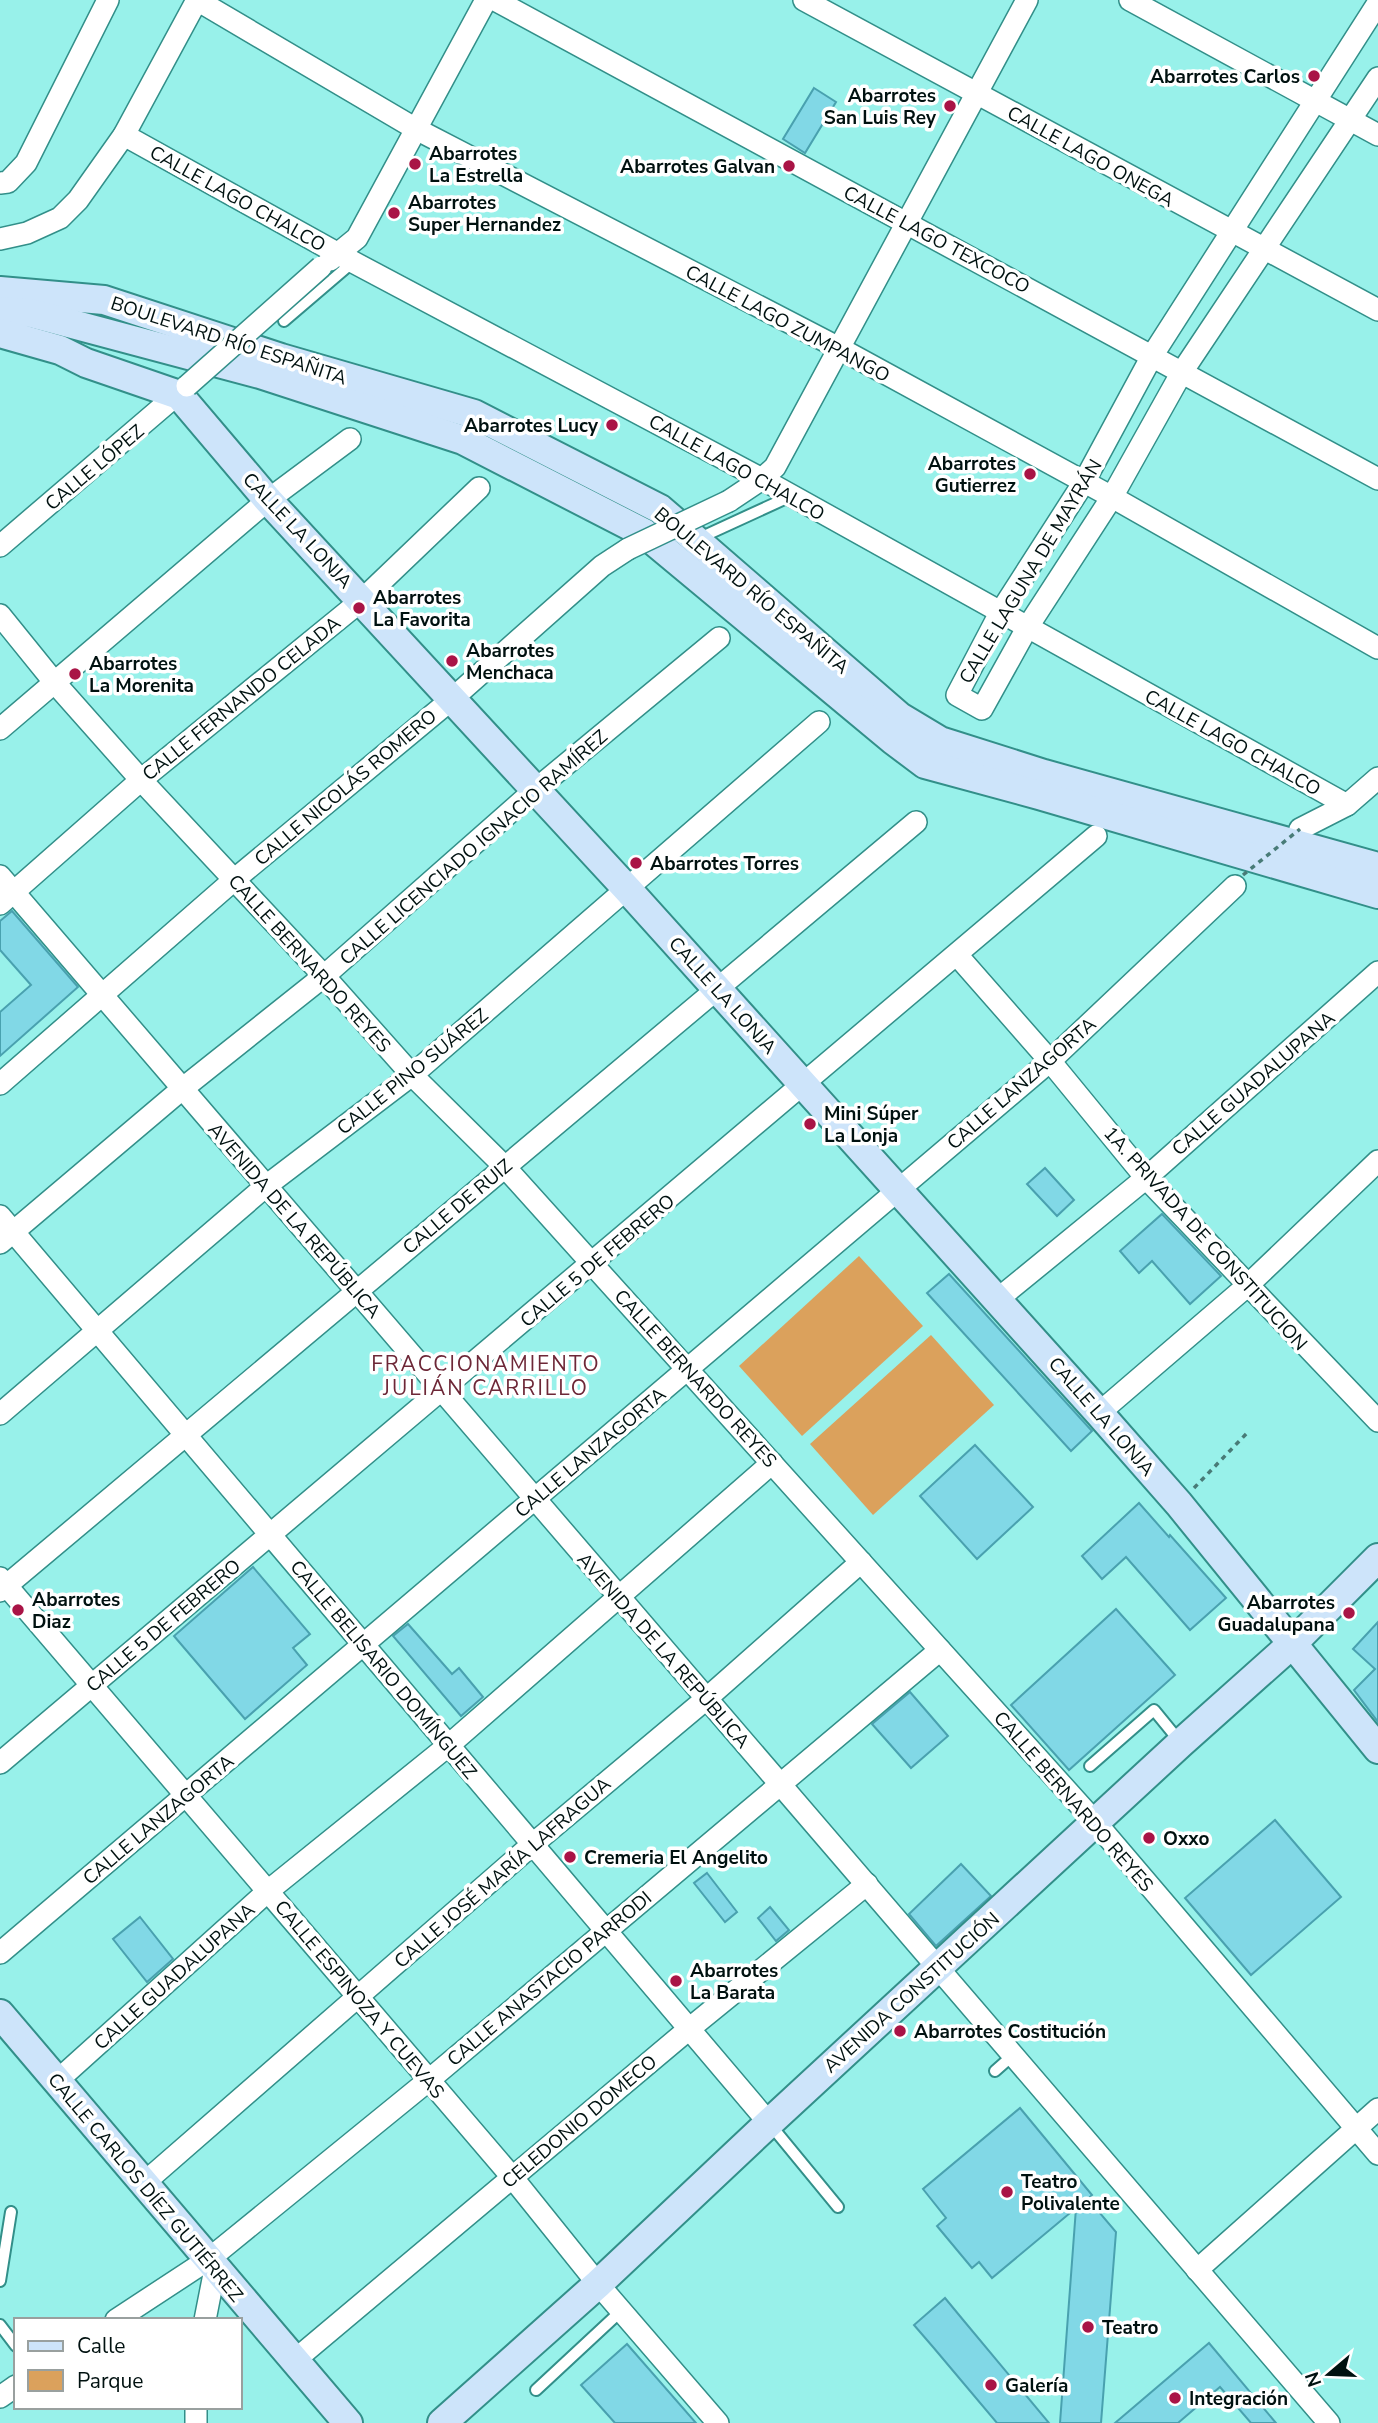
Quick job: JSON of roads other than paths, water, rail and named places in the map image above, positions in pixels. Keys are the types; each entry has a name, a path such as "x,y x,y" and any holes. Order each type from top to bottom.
{"main road":[{"path":"0,276 80,284 104,300"},
{"name":"BOULEVARD RÍO ESPAÑITA","path":"0,291 104,300 281,358 474,414 660,509 900,717 940,741 1044,774 1378,867"},
{"name":"BOULEVARD RÍO ESPAÑITA","path":"0,312 31,313 260,374 463,440 644,533 925,764 1039,794 1378,894"},
{"path":"0,333 183,391"},
{"name":"CALLE LA LONJA","path":"183,391 268,500 628,890 1099,1413 1179,1504 1378,1749"},
{"name":"AVENIDA CONSTITUCIÓN","path":"442,2423 598,2284 1181,1743 1292,1644 1378,1558"},
{"name":"CALLE CARLOS DÍEZ GUTIÉRREZ","path":"0,2014 348,2423"}],"street":[{"path":"0,183 8,182 26,163 108,0"},
{"path":"0,239 27,233 60,218 78,200 124,135 197,0"},
{"name":"CALLE LAGO ZUMPANGO","path":"197,0 416,129 839,348 1112,497 1378,648"},
{"name":"CALLE LÓPEZ","path":"0,546 183,391 321,267 346,257 486,0"},
{"name":"CALLE LAGO TEXCOCO","path":"495,0 1378,479"},
{"name":"CALLE LAGO ONEGA","path":"804,0 1378,310"},
{"name":"CALLE NICOLÁS ROMERO","path":"0,1084 235,879 452,699 602,566 628,549 729,501 775,467 1027,0"},
{"path":"1130,0 1378,135"},
{"name":"CALLE LAGUNA DE MAYRÁN","path":"1378,4 1152,356 1084,482 1000,613 957,695 982,709 1027,628 1112,497 1182,372 1378,78"},
{"name":"CALLE LAGO CHALCO","path":"124,135 762,479 1347,805"},
{"path":"0,729 268,500 349,439"},
{"name":"CALLE FERNANDO CELADA","path":"7,898 141,780 362,600 479,488"},
{"name":"CALLE BERNARDO REYES","path":"0,615 55,683 141,780 235,879 412,1075 504,1166 1096,1823 1378,2154"},
{"name":"CALLE LICENCIADO IGNACIO RAMÍREZ","path":"4,1230 324,976 535,790 719,638"},
{"name":"CALLE PINO SUÁREZ","path":"0,1414 266,1186 412,1075 820,722"},
{"path":"1300,829 1347,805 1378,778"},
{"name":"CALLE DE RUIZ","path":"2,1585 916,822"},
{"name":"CALLE 5 DE FEBRERO","path":"0,1763 1096,836"},
{"name":"AVENIDA DE LA REPÚBLICA","path":"0,876 7,898 102,995 1329,2423"},
{"name":"CALLE LANZAGORTA","path":"0,1953 1050,1060 1239,881"},
{"name":"1A. PRIVADA DE CONSTITUCION","path":"957,955 1050,1060 1146,1178 1378,1421"},
{"name":"CALLE GUADALUPANA","path":"998,1299 1146,1178 1378,972"},
{"path":"1099,1413 1247,1286 1378,1161"},
{"name":"CALLE BELISARIO DOMÍNGUEZ","path":"4,1230 98,1331 769,2123"},
{"name":"CALLE GUADALUPANA","path":"57,2081 268,1891 449,1745 772,1463"},
{"name":"CALLE JOSÉ MARÍA LAFRAGUA","path":"144,2183 861,1562"},
{"name":"CALLE ESPINOZA Y CUEVAS","path":"2,1585 92,1685 718,2423"},
{"name":"CALLE ANASTACIO PARRODI","path":"119,2318 212,2264 940,1650"},
{"name":"CELEDONIO DOMECO","path":"295,2360 689,2029 867,1884"},
{"path":"1198,2270 1378,2109"},
{"path":"205,2318 212,2264"}],"lane":[{"path":"284,321 346,257"},
{"path":"705,536 791,496"},
{"path":"1090,1766 1154,1710 1181,1743"},
{"path":"995,2071 1012,2056"},
{"path":"769,2123 838,2207"},
{"path":"0,2280 10,2212"},
{"path":"536,2390 621,2311"},
{"path":"0,2325 14,2343"}],"place":[{"name":"Abarrotes Carlos","path":"1314,76"},
{"name":"Abarrotes San Luis Rey","path":"950,106"},
{"name":"Abarrotes La Estrella","path":"415,164"},
{"name":"Abarrotes Galvan","path":"789,166"},
{"name":"Abarrotes Super Hernandez","path":"394,213"},
{"name":"Abarrotes Lucy","path":"612,425"},
{"name":"Abarrotes Gutierrez","path":"1030,474"},
{"name":"Abarrotes La Favorita","path":"359,608"},
{"name":"Abarrotes Menchaca","path":"452,661"},
{"name":"Abarrotes La Morenita","path":"75,674"},
{"name":"Abarrotes Torres","path":"636,863"},
{"name":"Mini Súper La Lonja","path":"810,1124"},
{"name":"Abarrotes Diaz","path":"18,1610"},
{"name":"Abarrotes Guadalupana","path":"1349,1613"},
{"name":"Oxxo","path":"1149,1838"},
{"name":"Cremeria El Angelito","path":"570,1857"},
{"name":"Abarrotes La Barata","path":"676,1981"},
{"name":"Abarrotes Costitución","path":"900,2031"},
{"name":"Teatro Polivalente","path":"1007,2192"},
{"name":"Teatro","path":"1088,2327"},
{"name":"Galería","path":"991,2385"},
{"name":"Integración","path":"1175,2398"}],"district":[{"name":"FRACCIONAMIENTO JULIÁN CARRILLO","path":"486,1376"}]}
